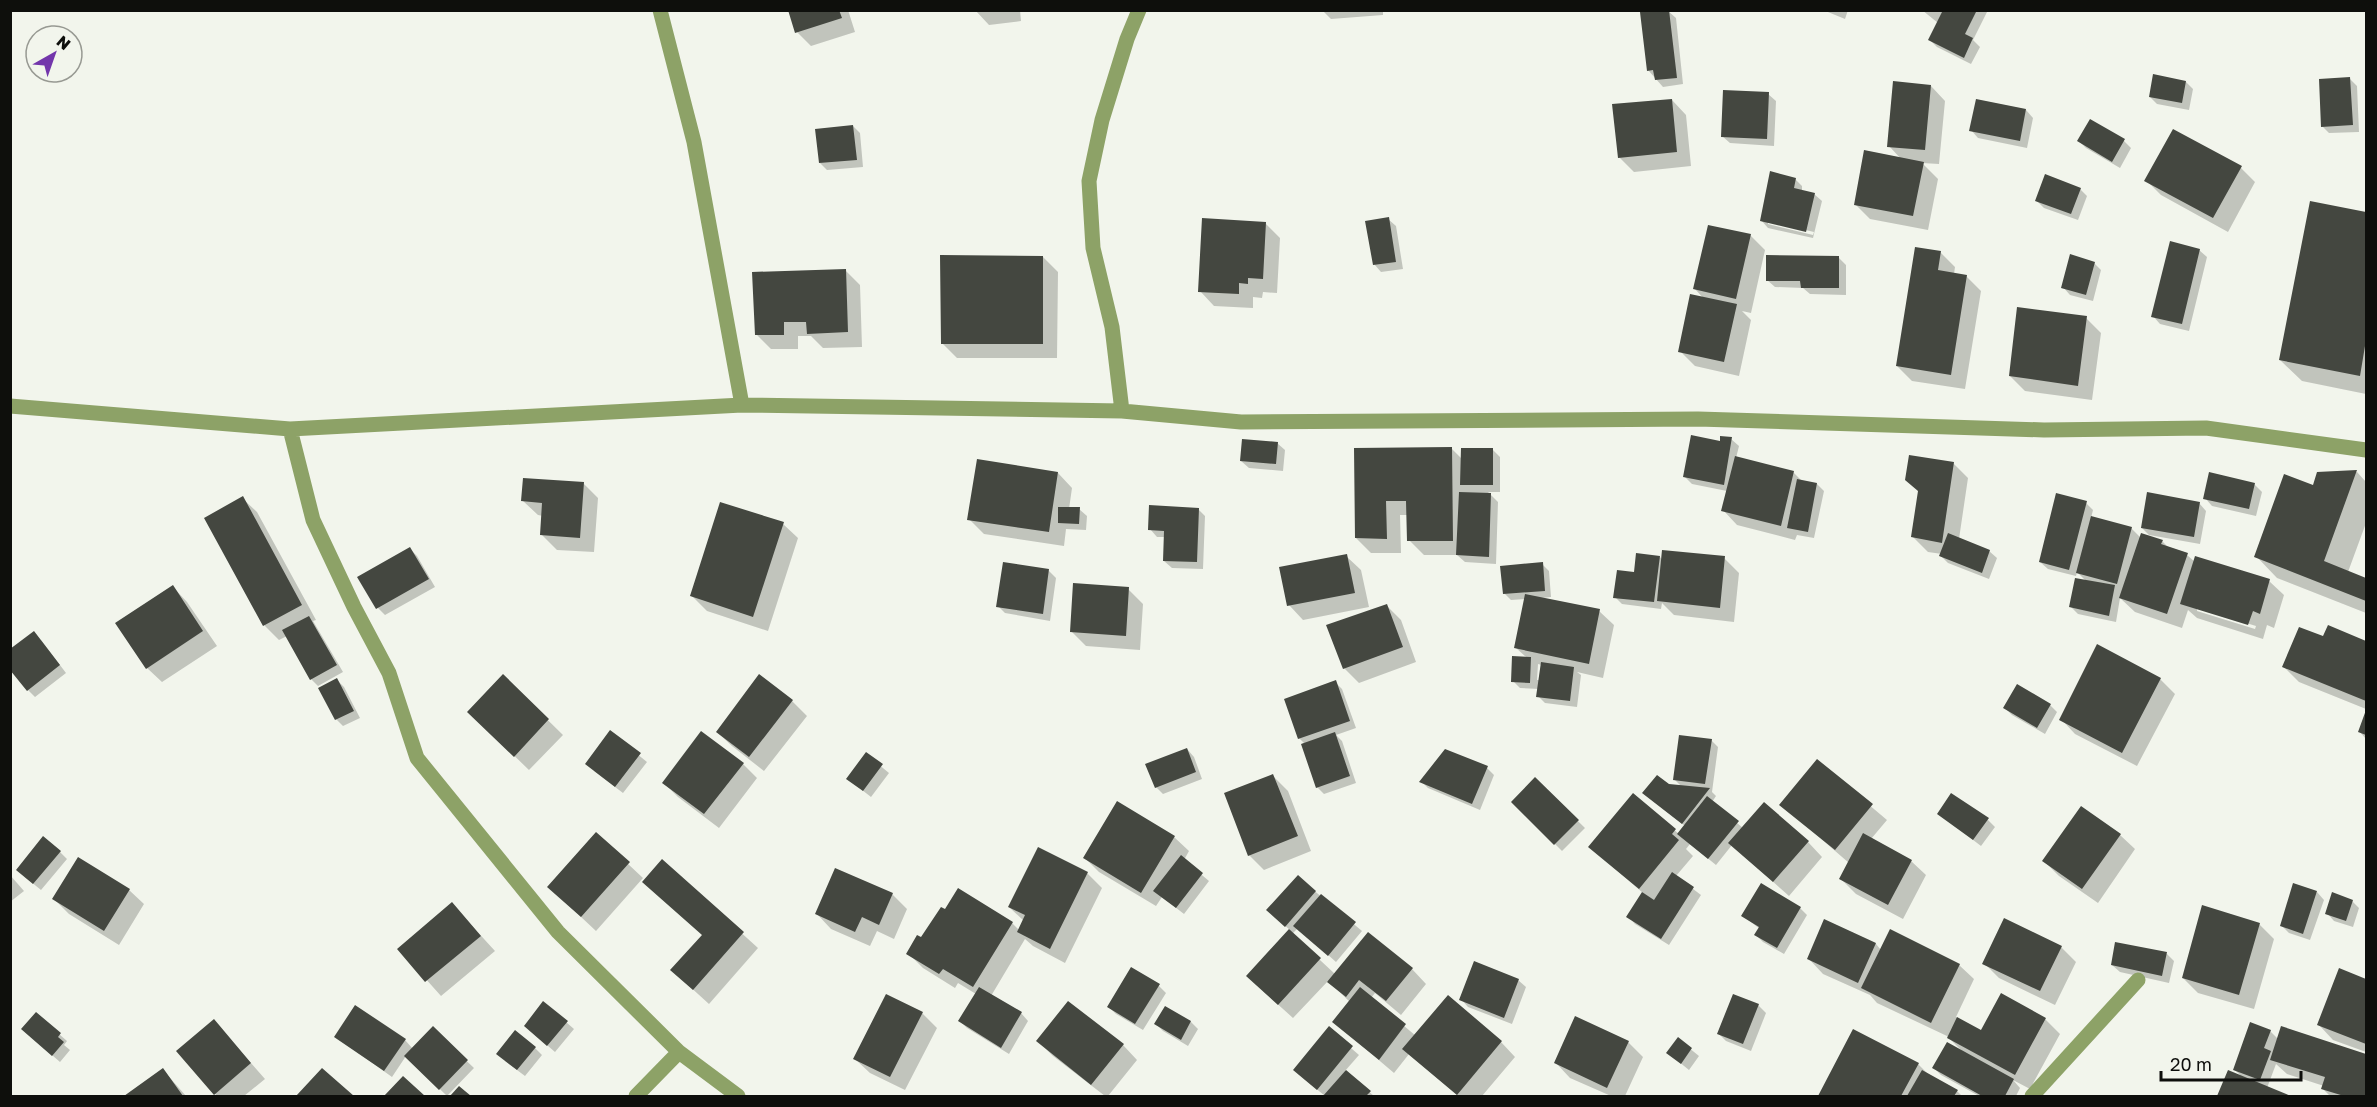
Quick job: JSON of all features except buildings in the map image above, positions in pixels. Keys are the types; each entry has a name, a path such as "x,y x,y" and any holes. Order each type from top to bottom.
{"street":[{"path":"660,10 693,142 742,405"},
{"path":"1122,411 1112,327 1094,248 1089,181 1102,120 1127,39 1139,10"},
{"path":"10,406 290,429 742,405 1122,411 1241,422 1698,419 2044,430 2206,428 2367,450"},
{"path":"290,429 313,520 354,607 390,673 417,758 558,932 679,1052 738,1096"},
{"path":"2032,1096 2138,980"},
{"path":"636,1096 679,1052"}]}
